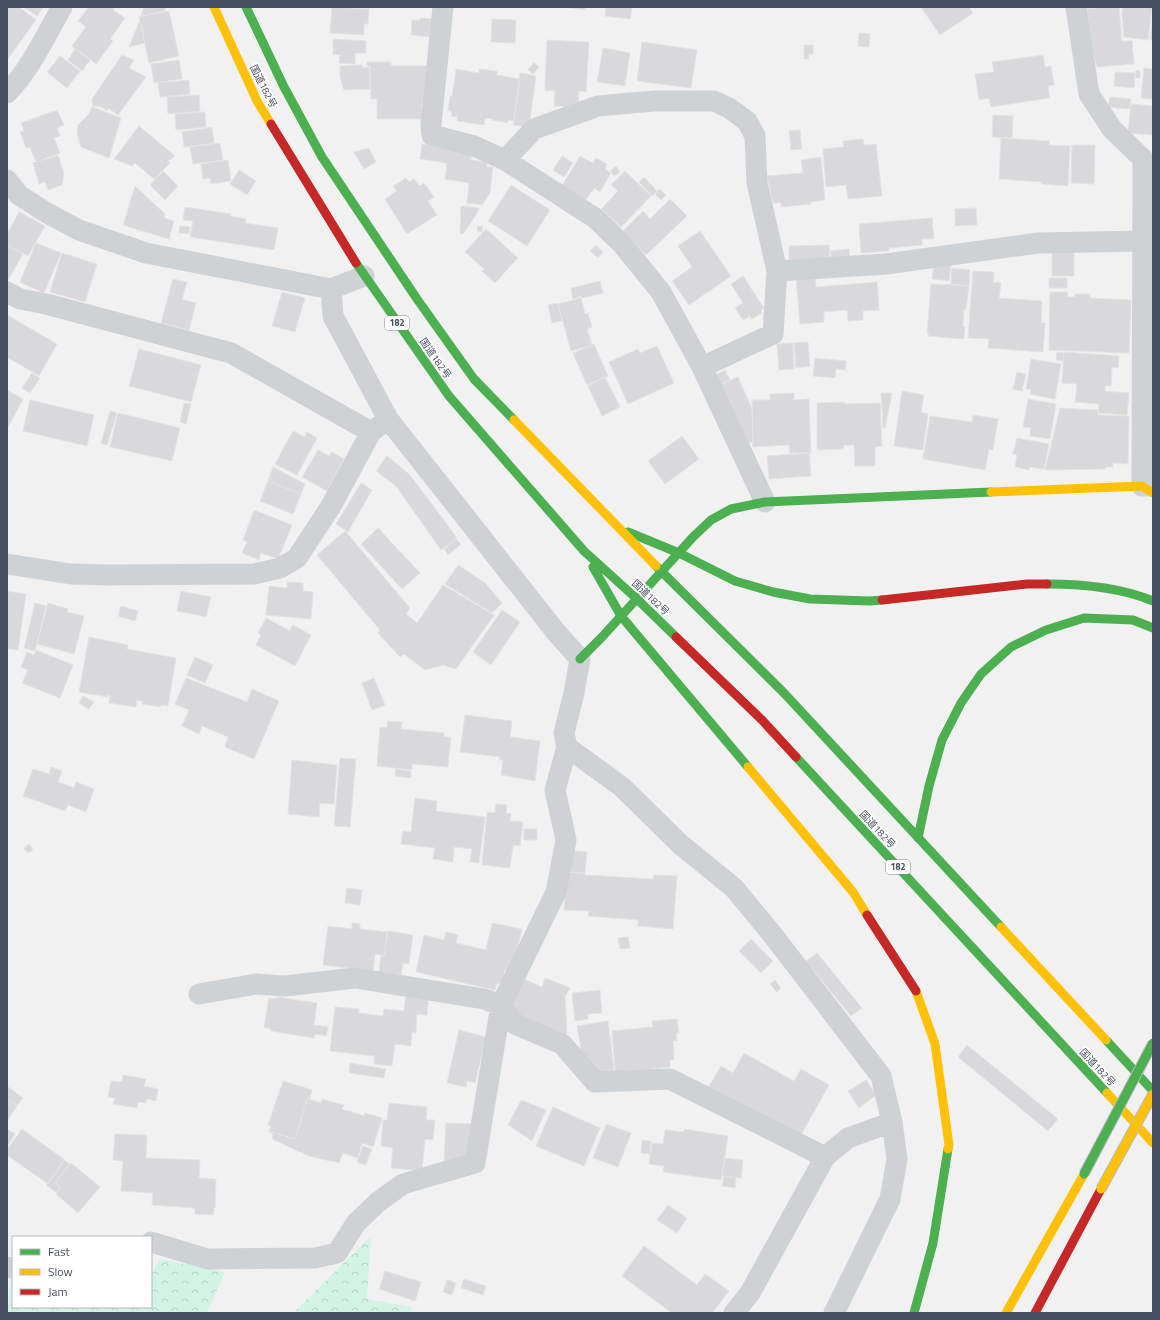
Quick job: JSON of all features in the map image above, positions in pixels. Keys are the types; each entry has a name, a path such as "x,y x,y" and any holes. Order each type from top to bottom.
{"main road":[{"name":"国道182号","path":"214,7 257,101 300,173 364,276 449,396 584,551 637,598 762,720 1153,1143"},
{"name":"国道182号","path":"246,7 284,87 322,157 417,299 474,379 592,499 661,572 784,693 1153,1092"},
{"path":"580,659 678,553 711,520 731,509 765,502 1149,488"},
{"path":"620,528 678,553 735,581 773,592 810,599 870,601 1027,584 1074,584 1137,594 1153,601"},
{"path":"584,551 621,616 853,892 918,995 935,1044 949,1145 933,1243 914,1313"},
{"path":"918,838 929,786 942,740 961,703 981,674 1011,646 1046,630 1084,618 1132,620 1153,628"},
{"path":"1006,1313 1084,1174 1153,1043"},
{"path":"1035,1313 1153,1092"}],"street":[{"path":"7,93 19,80 34,58 62,7"},
{"path":"443,7 431,124 432,135 474,146 505,160 595,218 622,244 661,292 702,367 765,502"},
{"path":"1076,7 1089,94 1112,129 1148,156 1143,241 1149,488"},
{"path":"505,160 534,129 598,106 654,101 714,101 729,108 747,121 755,136 757,183 777,271 773,334 702,367"},
{"path":"11,194 79,230 146,253 331,289 364,276"},
{"path":"777,271 886,264 1038,243 1143,241"},
{"path":"152,1242 208,1259 315,1258 336,1253 356,1223 378,1202 403,1184 475,1163 501,1005 556,892 566,840 555,790 567,747 564,734 574,693 580,659 556,632 388,420 333,316 331,289"},
{"path":"7,292 20,299 46,304 231,353 371,432"},
{"path":"7,564 71,574 107,575 254,574 280,568 297,558 331,506 371,432 388,420"},
{"path":"567,747 622,787 680,844 734,888 772,934 881,1076 892,1122 897,1159 890,1199 834,1313"},
{"path":"199,994 256,984 285,986 356,978 484,999 501,1005 515,1024 562,1044 595,1082 670,1080 825,1157"},
{"path":"734,1313 750,1293 825,1157 848,1138 892,1122"}],"green space":[{"path":"371,1236 367,1299 412,1307 411,1313 293,1313"},
{"path":"160,1259 225,1272 207,1313 7,1313 11,1277 12,1308 152,1308 152,1274"}],"building":[{"path":"7,7 19,7 36,20 7,60"},
{"path":"24,7 43,7 37,16"},
{"path":"89,7 115,7 113,10 125,18 110,39 113,41 96,64 72,46 86,27 78,21"},
{"path":"144,7 165,7 165,11 141,16"},
{"path":"332,7 369,9 368,24 364,24 364,35 330,33"},
{"path":"562,7 586,7 586,10"},
{"path":"606,7 632,7 630,19 605,16"},
{"path":"921,7 969,7 973,13 940,35"},
{"path":"1119,7 1122,41 1132,41 1134,64 1097,67 1091,45 1087,9"},
{"path":"1123,7 1152,7 1148,40 1124,37 1122,14"},
{"path":"169,11 179,56 149,63 139,17"},
{"path":"1153,12 1153,40 1150,40"},
{"path":"420,18 433,19 432,37 411,35 412,20 420,20"},
{"path":"492,19 516,20 515,43 491,42"},
{"path":"140,20 145,43 129,47"},
{"path":"859,33 870,34 869,47 858,46"},
{"path":"333,39 366,41 366,53 355,53 355,64 339,63 340,55 333,54"},
{"path":"547,40 589,42 586,92 579,91 578,107 554,106 555,91 545,90"},
{"path":"642,42 697,50 691,88 637,81"},
{"path":"804,45 813,45 813,54 808,54 809,59 804,59"},
{"path":"603,48 630,53 625,86 597,82"},
{"path":"75,49 90,60 82,71 68,60"},
{"path":"122,55 134,60 129,68 146,77 118,115 108,108 107,111 102,107 93,106 92,99"},
{"path":"1043,55 1045,67 1051,66 1054,85 1048,86 1050,98 991,107 989,98 979,100 975,74 994,72 992,62"},
{"path":"60,56 80,71 67,88 47,72"},
{"path":"179,60 182,79 154,83 151,64"},
{"path":"367,62 391,62 391,66 427,66 426,102 422,102 422,119 377,119 377,99 371,99 370,66 367,66"},
{"path":"534,62 539,67 533,74 528,70"},
{"path":"362,65 363,68 369,67 370,89 344,90 340,77 340,66"},
{"path":"1144,68 1153,69 1153,99 1141,98"},
{"path":"456,69 479,73 479,69 497,71 497,75 520,79 514,121 508,120 508,123 485,118 484,125 457,121 458,117 451,116 452,111 448,111"},
{"path":"1136,70 1140,71 1140,78 1136,78"},
{"path":"1115,72 1135,73 1134,88 1114,86"},
{"path":"520,73 536,76 529,127 513,125"},
{"path":"189,80 190,94 160,97 158,83"},
{"path":"199,95 200,111 168,114 167,97"},
{"path":"1110,97 1131,99 1130,109 1108,107"},
{"path":"1131,104 1153,106 1153,135 1128,133"},
{"path":"92,107 121,118 109,158 81,147 77,134 78,125 89,114"},
{"path":"57,110 64,125 57,128 60,136 54,138 60,153 36,162 30,147 26,148 20,132 24,131 21,123"},
{"path":"205,112 206,127 176,130 175,114"},
{"path":"993,115 1013,116 1012,138 992,137"},
{"path":"139,126 175,156 168,161 170,163 154,179 135,163 132,166 114,159"},
{"path":"212,127 214,143 184,147 182,132"},
{"path":"800,130 802,149 791,150 789,131"},
{"path":"1001,138 1050,141 1049,145 1070,146 1068,186 1042,184 1042,182 999,179"},
{"path":"863,139 864,145 876,144 882,196 848,199 846,185 826,187 823,149 844,147 843,141"},
{"path":"220,143 223,160 193,164 190,147"},
{"path":"422,144 472,151 471,160 487,162 487,167 493,167 490,193 482,205 467,203 469,183 445,179 447,163 420,159"},
{"path":"1072,145 1095,145 1094,184 1071,183"},
{"path":"369,148 376,162 364,169 354,152"},
{"path":"58,155 64,174 62,185 48,190 45,182 39,184 33,163"},
{"path":"562,156 573,163 564,177 553,170"},
{"path":"580,156 593,163 596,158 607,164 605,169 611,173 600,192 594,188 586,200 562,186"},
{"path":"821,157 825,200 811,202 811,204 781,207 781,203 773,203 767,176 803,173 801,160"},
{"path":"228,160 231,181 211,184 210,178 203,179 201,164"},
{"path":"616,166 620,172 614,176 610,171"},
{"path":"239,170 256,181 247,195 230,184"},
{"path":"163,171 178,186 165,200 150,185"},
{"path":"625,171 651,196 621,227 601,209 618,191 611,185"},
{"path":"644,177 657,191 652,196 639,182"},
{"path":"406,178 409,182 414,179 419,186 424,183 434,197 428,201 437,215 407,234 385,199 397,191 393,186"},
{"path":"511,185 550,210 527,246 488,221"},
{"path":"135,186 165,214 164,218 174,221 169,239 123,225"},
{"path":"659,189 666,195 661,200 655,194"},
{"path":"670,199 687,216 646,255 623,231 643,211 650,219"},
{"path":"461,206 479,208 463,234 460,233"},
{"path":"185,207 231,214 231,216 246,219 245,223 278,228 274,250 190,237 193,221 183,220"},
{"path":"976,208 977,225 955,226 955,209"},
{"path":"19,212 45,226 28,256 7,245 7,234"},
{"path":"932,218 934,239 922,239 922,245 889,248 889,251 861,253 859,224"},
{"path":"180,226 190,227 189,234 179,233"},
{"path":"482,226 483,231 478,232 477,227"},
{"path":"486,229 518,258 495,283 482,271 484,269 465,252"},
{"path":"700,231 731,276 689,305 672,281 692,267 678,246"},
{"path":"36,243 61,253 44,293 20,282"},
{"path":"7,245 23,254 7,282"},
{"path":"596,245 603,252 598,258 590,251"},
{"path":"829,245 830,261 789,261 789,246"},
{"path":"849,249 850,258 831,260 830,251"},
{"path":"1052,251 1074,251 1074,276 1052,276"},
{"path":"62,253 97,264 85,302 50,292"},
{"path":"934,263 951,265 949,281 932,279"},
{"path":"952,268 970,270 969,286 951,284"},
{"path":"973,271 994,272 993,282 1001,283 999,298 1042,301 1041,323 1045,323 1043,352 988,348 989,339 968,338"},
{"path":"743,276 764,308 761,310 762,313 752,319 750,316 743,320 735,308 743,303 731,284"},
{"path":"815,277 816,287 877,282 879,310 863,311 863,320 848,321 847,310 824,312 824,322 800,324 796,278"},
{"path":"1049,278 1067,278 1067,288 1049,288"},
{"path":"173,279 187,282 182,299 196,303 189,330 161,323"},
{"path":"600,281 603,293 582,298 581,296 573,299 571,288"},
{"path":"931,284 969,286 966,309 964,309 964,339 928,336"},
{"path":"282,292 305,298 295,332 272,326"},
{"path":"1050,292 1068,292 1067,297 1075,297 1075,294 1090,294 1090,298 1131,300 1129,353 1049,350"},
{"path":"581,298 585,314 588,313 592,327 587,329 592,345 571,351 558,304"},
{"path":"558,303 562,321 552,323 548,305"},
{"path":"7,315 57,344 39,376 7,357"},
{"path":"808,342 810,366 796,368 794,343"},
{"path":"793,343 794,369 779,370 777,344"},
{"path":"594,344 608,376 587,385 573,353"},
{"path":"657,346 674,383 628,404 609,362 638,349 640,353"},
{"path":"139,349 201,365 191,402 129,386"},
{"path":"1057,352 1064,353 1063,361 1056,360"},
{"path":"1064,352 1119,356 1118,368 1112,367 1111,386 1105,386 1105,391 1129,393 1127,415 1098,413 1099,404 1075,402 1077,384 1062,383"},
{"path":"815,358 846,361 845,370 836,369 835,378 813,376"},
{"path":"1031,359 1061,364 1055,399 1030,394 1031,389 1026,389"},
{"path":"725,370 730,380 718,385 714,376"},
{"path":"1017,372 1026,374 1022,391 1013,389"},
{"path":"32,373 40,378 30,393 22,388"},
{"path":"605,377 620,407 602,416 588,386"},
{"path":"738,377 752,409 753,442 745,443 719,385"},
{"path":"7,390 23,399 7,429"},
{"path":"902,391 924,395 921,412 928,414 923,450 894,446"},
{"path":"794,393 794,400 809,399 811,453 790,453 789,445 753,447 752,400 770,400 770,394"},
{"path":"881,393 892,393 885,428 883,428"},
{"path":"1028,399 1056,404 1050,439 1030,436 1031,428 1023,427"},
{"path":"30,400 94,415 87,446 23,431"},
{"path":"845,402 844,404 880,403 882,446 875,447 875,466 855,466 854,445 844,445 843,449 817,450 817,403"},
{"path":"184,403 191,404 186,424 180,422"},
{"path":"1060,408 1098,410 1098,415 1129,416 1128,464 1113,463 1113,467 1106,467 1105,469 1045,470"},
{"path":"110,411 117,413 107,445 101,443"},
{"path":"118,413 180,428 172,461 110,447"},
{"path":"973,415 998,419 993,450 989,449 985,470 923,459 930,416 972,422"},
{"path":"293,431 305,437 307,432 317,438 297,475 275,464"},
{"path":"682,436 699,459 665,484 648,461"},
{"path":"1017,438 1049,444 1044,469 1029,467 1029,470 1015,467 1017,455 1013,454"},
{"path":"318,450 329,456 332,452 344,459 327,491 302,477"},
{"path":"809,453 811,476 769,479 767,456"},
{"path":"387,456 409,474 457,538 441,550 396,486 376,471"},
{"path":"273,467 305,484 301,494 268,481"},
{"path":"268,481 301,494 293,514 260,501"},
{"path":"361,483 372,490 348,532 336,524"},
{"path":"254,510 292,525 278,559 261,553 259,560 242,553 247,542 243,540"},
{"path":"378,528 420,573 402,589 361,544"},
{"path":"345,531 410,608 406,614 417,623 443,585 494,615 456,669 443,665 425,670 404,654 400,657 378,633 380,630 317,555"},
{"path":"456,539 461,544 448,555 444,549"},
{"path":"458,565 485,583 502,603 492,613 445,584"},
{"path":"287,582 303,583 303,591 313,592 311,619 266,615 269,586 287,588"},
{"path":"7,591 26,594 18,650 7,649"},
{"path":"181,591 211,597 206,617 177,611"},
{"path":"35,603 46,606 35,651 24,648"},
{"path":"48,603 68,609 67,612 84,616 74,654 37,644"},
{"path":"121,606 138,611 135,621 118,616"},
{"path":"502,610 520,622 491,665 473,652"},
{"path":"266,618 290,631 293,625 311,635 295,666 256,645 261,635 258,633"},
{"path":"89,637 128,645 127,649 176,658 168,706 161,705 160,707 142,704 142,701 137,700 136,707 109,703 110,695 108,695 108,697 79,692"},
{"path":"36,650 73,665 60,698 22,683 28,670 21,667 27,652 34,655"},
{"path":"195,657 213,665 205,683 187,675"},
{"path":"186,678 247,702 252,689 279,701 254,759 225,747 228,737 202,726 199,734 182,726 189,710 175,704"},
{"path":"374,678 385,705 372,710 362,683"},
{"path":"83,696 94,702 89,709 79,703"},
{"path":"465,715 512,721 510,737 540,741 535,781 501,775 503,760 499,760 500,757 460,752"},
{"path":"388,721 402,722 401,729 444,733 444,737 451,737 448,767 412,764 412,770 377,766 380,727 387,728"},
{"path":"340,758 356,759 350,827 334,826"},
{"path":"292,760 337,765 334,804 320,803 319,817 288,814"},
{"path":"51,767 62,771 58,782 74,788 76,782 94,789 86,812 68,805 65,811 23,796 33,769 49,774"},
{"path":"396,769 411,771 411,778 395,776"},
{"path":"415,798 437,801 436,811 485,817 479,863 470,862 472,849 454,847 453,862 433,859 435,848 401,844 403,831 411,832"},
{"path":"496,804 507,805 506,813 511,814 510,821 523,822 520,846 513,845 510,868 482,865 487,812 495,813"},
{"path":"524,829 537,829 537,840 524,840"},
{"path":"29,844 33,850 28,853 24,848"},
{"path":"566,850 587,852 585,873 565,872"},
{"path":"566,872 585,873 585,875 653,879 654,875 677,876 673,929 638,926 638,920 588,916 589,911 564,910"},
{"path":"347,888 362,890 360,905 345,903"},
{"path":"352,923 360,924 360,929 387,932 384,956 375,954 373,971 323,965 328,926 352,929"},
{"path":"492,923 522,929 510,970 505,969 502,984 497,983 495,990 416,972 424,935 444,940 446,932 458,935 456,943 486,950"},
{"path":"388,931 413,935 409,964 403,963 401,975 379,972 381,956 384,956"},
{"path":"628,937 630,948 620,949 618,938"},
{"path":"751,939 773,961 761,973 739,951"},
{"path":"817,953 862,1008 851,1016 806,961"},
{"path":"522,978 542,987 545,978 570,988 565,997 567,1033 561,1037 508,1010"},
{"path":"775,980 781,988 777,992 770,984"},
{"path":"600,990 602,1013 588,1014 588,1019 575,1021 572,993"},
{"path":"406,991 429,994 427,1015 417,1014 416,1033 412,1032 411,1046 395,1044 392,1066 374,1064 375,1056 330,1051 335,1007 359,1009 359,1013 383,1016 384,1009 404,1011"},
{"path":"277,997 317,1003 314,1025 328,1027 326,1036 315,1034 314,1038 271,1031 271,1029 264,1027 269,998 276,999"},
{"path":"677,1019 679,1033 676,1033 677,1041 673,1041 674,1059 670,1060 670,1067 651,1069 652,1077 616,1079 612,1031 653,1027 652,1021"},
{"path":"608,1021 615,1077 599,1073 582,1055 577,1026"},
{"path":"459,1030 486,1037 475,1083 467,1081 466,1087 447,1083"},
{"path":"967,1045 1058,1119 1048,1131 958,1057"},
{"path":"744,1053 794,1081 801,1069 829,1085 798,1140 707,1090 721,1066 733,1073"},
{"path":"350,1063 386,1069 384,1078 349,1073"},
{"path":"123,1075 146,1079 144,1086 158,1089 156,1101 147,1099 146,1103 138,1102 137,1108 113,1104 115,1098 108,1097 111,1081 122,1082"},
{"path":"866,1080 876,1095 859,1108 848,1091"},
{"path":"283,1081 312,1090 310,1098 308,1097 295,1139 269,1131 271,1126 268,1125"},
{"path":"8,1087 23,1098 17,1106 7,1098"},
{"path":"308,1097 310,1098 309,1099 321,1103 322,1099 344,1105 342,1109 364,1116 365,1113 382,1118 373,1147 362,1143 358,1158 343,1153 339,1163 309,1156 272,1139 273,1135 269,1131 295,1139"},
{"path":"7,1098 17,1106 7,1121"},
{"path":"521,1100 546,1110 532,1141 508,1125"},
{"path":"389,1103 427,1107 426,1120 435,1120 433,1140 425,1139 422,1171 391,1168 393,1148 381,1146 383,1120 387,1120"},
{"path":"553,1107 600,1128 584,1166 536,1146"},
{"path":"446,1123 473,1124 470,1159 444,1161"},
{"path":"606,1124 631,1133 618,1167 593,1158"},
{"path":"7,1129 15,1134 7,1147"},
{"path":"22,1129 65,1160 48,1184 7,1155 7,1150"},
{"path":"684,1129 728,1136 721,1180 663,1172 664,1166 649,1164 652,1143 663,1144 665,1130 684,1132"},
{"path":"115,1134 147,1135 146,1158 200,1160 199,1178 216,1179 215,1208 213,1215 195,1214 195,1208 152,1205 153,1193 121,1191 123,1161 113,1160"},
{"path":"642,1140 651,1141 650,1154 641,1153"},
{"path":"363,1146 372,1149 366,1165 357,1162"},
{"path":"725,1158 743,1160 741,1178 722,1176"},
{"path":"64,1160 70,1164 55,1182 61,1187 57,1193 46,1185"},
{"path":"71,1163 100,1187 78,1213 56,1194 61,1187 55,1182"},
{"path":"724,1176 736,1178 735,1188 722,1186"},
{"path":"668,1205 687,1218 677,1233 657,1220"},
{"path":"644,1246 697,1285 705,1274 729,1291 712,1313 672,1313 622,1276"},
{"path":"385,1271 421,1282 415,1301 379,1289"},
{"path":"464,1279 486,1286 483,1295 461,1288"},
{"path":"447,1280 456,1283 452,1295 443,1292"}],"traffic: fast":[{"path":"246,7 284,87 322,157 417,299 474,379 514,420"},
{"path":"356,263 449,396 584,551 676,637"},
{"path":"580,659 693,537 711,520 731,509 765,502 991,492"},
{"path":"628,532 679,553 735,581 773,592 810,599 882,600"},
{"path":"656,566 784,693 1001,927"},
{"path":"593,567 621,616 748,767"},
{"path":"1047,584 1074,585 1115,590 1153,601"},
{"path":"918,838 929,786 942,740 961,703 981,674 1011,647 1046,630 1084,618 1133,620 1153,628"},
{"path":"796,757 1107,1093"},
{"path":"1106,1040 1153,1091"},
{"path":"1084,1174 1153,1043"},
{"path":"914,1313 933,1243 948,1149"}],"traffic: slow":[{"path":"214,7 257,101 271,124"},
{"path":"514,420 656,566"},
{"path":"991,492 1142,486 1153,493"},
{"path":"748,767 853,892 867,915"},
{"path":"1001,927 1106,1040"},
{"path":"916,991 935,1044 949,1145 948,1149"},
{"path":"1107,1093 1153,1143"},
{"path":"1101,1189 1153,1094"},
{"path":"1006,1313 1084,1174"}],"traffic: jam":[{"path":"271,124 356,263"},
{"path":"882,600 1027,584 1047,584"},
{"path":"676,637 762,720 796,757"},
{"path":"867,915 916,991"},
{"path":"1035,1313 1101,1189"}]}
